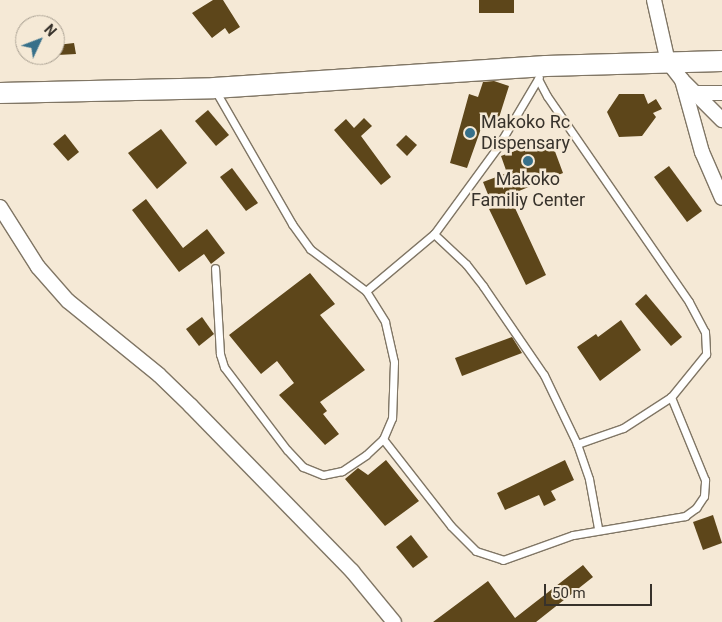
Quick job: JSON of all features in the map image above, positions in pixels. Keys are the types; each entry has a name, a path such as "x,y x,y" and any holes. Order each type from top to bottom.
{"street":[{"path":"654,0 668,62 682,80 698,93 722,120"},
{"path":"0,93 214,88 542,72 668,62 722,61"},
{"path":"682,80 702,152 722,198"},
{"path":"698,93 722,93"},
{"path":"0,207 38,267 68,301 159,375 191,406 352,571 394,622"}],"lane":[{"path":"366,292 434,234 497,148 542,72"},
{"path":"542,72 547,96 689,302 705,332 706,354 671,397 623,428 577,444"},
{"path":"214,88 292,224 310,248 366,292 385,322 394,362 392,418 384,439 342,471 323,475 303,468 271,431 224,367 220,354 215,268"},
{"path":"434,234 466,264 510,321 544,375 577,444 589,479 598,528"},
{"path":"384,439 451,526 476,551 492,558 503,560 598,528 685,516 704,496 705,480 671,397"}],"building":[{"path":"213,0 223,0 240,27 229,34 225,28 212,38 192,13"},
{"path":"479,0 514,0 514,13 479,13"},
{"path":"74,43 76,54 65,55 65,44"},
{"path":"494,81 509,86 496,127 483,123 467,168 450,163 469,94 478,97 483,82"},
{"path":"619,94 644,94 648,104 656,99 662,109 653,113 656,117 642,136 619,137 607,112"},
{"path":"208,110 229,135 216,146 195,121"},
{"path":"364,118 372,126 361,136 391,177 381,185 334,130 346,119 354,128"},
{"path":"161,129 187,163 157,189 128,153"},
{"path":"65,134 79,152 68,161 53,144"},
{"path":"406,135 417,145 407,156 396,145"},
{"path":"550,138 563,173 509,195 546,275 526,285 489,209 493,207 483,182 507,173 501,156"},
{"path":"669,166 702,211 687,222 654,177"},
{"path":"232,168 258,203 246,211 220,177"},
{"path":"146,199 183,248 207,229 225,253 211,264 204,254 179,272 132,210"},
{"path":"310,273 335,304 320,315 365,370 320,402 327,411 323,414 339,434 325,445 279,395 294,383 277,361 261,374 229,335"},
{"path":"646,294 682,337 671,346 635,304"},
{"path":"202,317 214,334 199,346 186,329"},
{"path":"621,320 641,350 600,381 577,347 596,334 598,337"},
{"path":"512,337 522,353 462,376 455,358"},
{"path":"386,460 419,501 385,526 345,479 358,468 368,475"},
{"path":"565,460 574,480 551,491 556,500 544,506 539,495 505,510 497,493"},
{"path":"713,515 722,543 703,550 693,522"},
{"path":"411,535 428,557 413,568 396,547"},
{"path":"583,565 593,577 536,622 433,622 488,581 515,618"}],"place":[{"name":"Makoko Rc Dispensary","path":"470,133"},
{"name":"Makoko Familiy Center","path":"528,161"}]}
